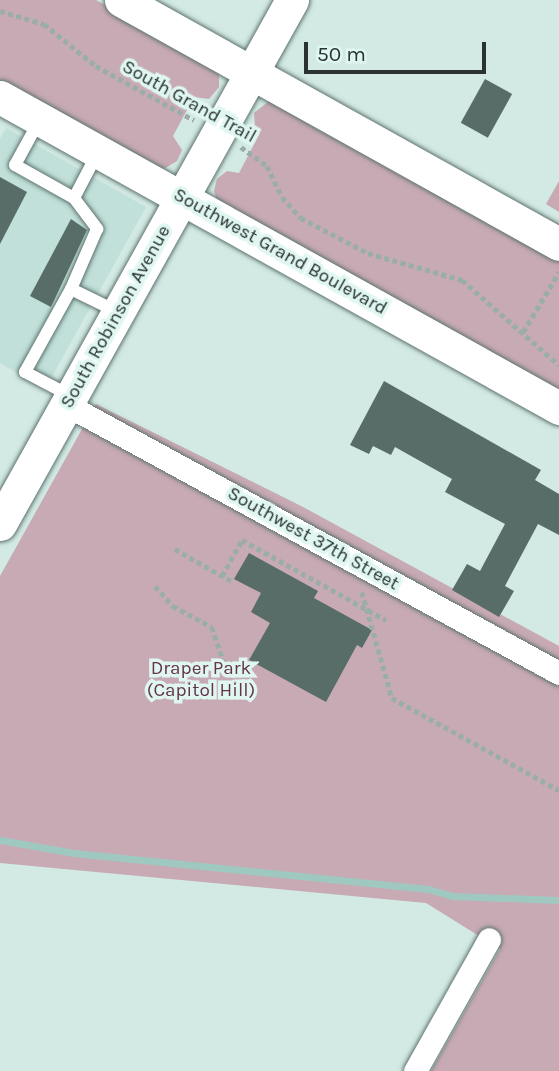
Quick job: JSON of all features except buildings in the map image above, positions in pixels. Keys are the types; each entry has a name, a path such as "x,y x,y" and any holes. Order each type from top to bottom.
{"street":[{"path":"121,0 559,244"},
{"name":"South Robinson Avenue","path":"0,524 292,0"},
{"name":"Southwest Grand Boulevard","path":"0,97 559,408"},
{"name":"Southwest 37th Street","path":"70,401 559,673"},
{"path":"415,1071 489,939"}],"lane":[{"path":"40,119 15,165 74,198 97,229 71,289 25,372 70,401"},
{"path":"74,198 99,151"},
{"path":"71,289 119,312"}],"path":[{"name":"South Grand Trail","path":"0,11 44,24 96,66 218,134 267,166 282,197 301,218 368,253 462,280 559,365"},
{"path":"523,332 559,272"},
{"path":"222,576 242,540 386,620"},
{"path":"175,549 233,582"},
{"path":"368,569 360,584 392,698 559,790"},
{"path":"155,586 173,606 212,627 225,666 240,675"}],"shaded area":[{"path":"6,128 146,207 45,389 0,363 0,139"}],"green space":[{"path":"0,0 96,0 211,64 219,73 219,87 209,99 194,97 173,136 182,150 177,161 162,170 0,83"},
{"path":"269,101 559,258 559,393 218,203 214,191 217,179 227,171 239,173 260,133 255,128 254,113"},
{"path":"559,181 559,212 546,204"},
{"name":"Draper Park (Capitol Hill)","path":"96,404 303,507 559,646 559,1071 431,1071 500,949 426,903 0,863 0,576"}],"waterway":[{"path":"0,840 74,853 428,889 453,896 559,900"}]}
